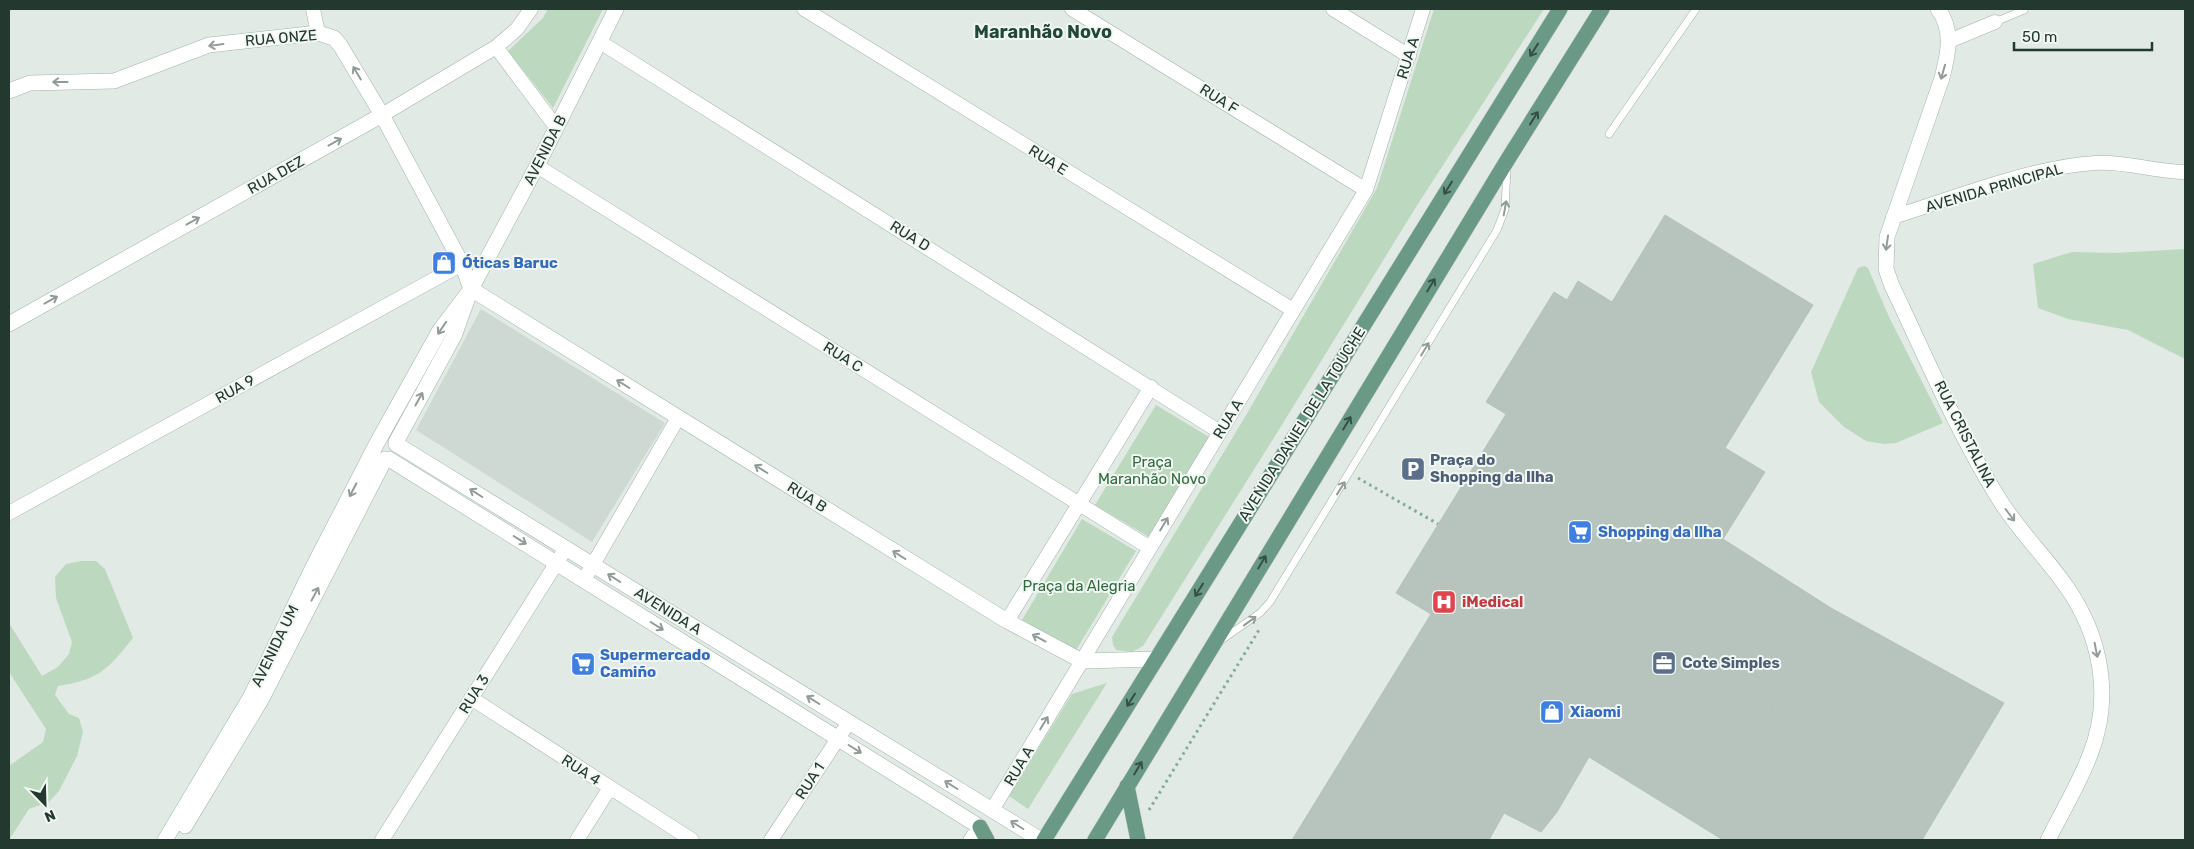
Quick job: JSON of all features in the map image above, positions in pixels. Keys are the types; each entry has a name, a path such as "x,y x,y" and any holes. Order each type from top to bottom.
{"main road":[{"name":"AVENIDA DANIEL DE LA TOUCHE","path":"1042,840 1560,9"},
{"path":"1095,840 1508,159 1603,10"},
{"path":"1128,786 1137,836"}],"street":[{"path":"313,9 318,32"},
{"name":"RUA DEZ","path":"9,324 382,115 496,47 517,29 531,9"},
{"name":"AVENIDA B","path":"396,443 454,336 471,289 537,166 616,9"},
{"name":"RUA E","path":"804,9 1293,310"},
{"name":"RUA F","path":"1072,9 1366,190"},
{"path":"1333,9 1409,56"},
{"name":"RUA A","path":"992,810 1366,190 1422,9"},
{"name":"RUA CRISTALINA","path":"1942,10 1949,41 1942,78 1893,217 1887,238 1886,269 1963,437 2000,502 2066,585 2085,615 2094,639 2100,670 2102,698 2098,727 2090,755 2048,840"},
{"path":"1949,41 1995,22"},
{"name":"RUA ONZE","path":"9,91 30,83 114,81 210,45 318,32 334,38 382,115 462,264 471,289"},
{"name":"RUA D","path":"600,42 1220,432"},
{"path":"496,47 556,127"},
{"name":"AVENIDA PRINCIPAL","path":"1893,217 2032,174 2074,166 2113,163 2185,172"},
{"name":"RUA C","path":"537,166 1150,548"},
{"name":"RUA 9","path":"9,513 462,264"},
{"name":"AVENIDA B","path":"377,443 440,330 471,289"},
{"name":"RUA B","path":"471,289 1007,621 1082,662"},
{"path":"1007,621 1151,387"},
{"path":"584,580 678,418"},
{"path":"388,437 396,443 397,452 387,459 379,456 377,443 388,437"},
{"name":"AVENIDA UM","path":"165,840 251,696 312,569 377,443"},
{"name":"AVENIDA A","path":"396,443 1042,840"},
{"name":"AVENIDA A","path":"387,459 556,562 837,738 983,833"},
{"name":"AVENIDA UM","path":"177,840 261,700 387,459"},
{"name":"RUA 3","path":"382,840 566,548"},
{"path":"1082,662 1156,659"},
{"name":"RUA 4","path":"471,698 692,840"},
{"name":"RUA 1","path":"771,840 848,722"},
{"path":"577,840 610,788"},
{"path":"971,840 983,833"}],"lane":[{"path":"1610,134 1696,9"},
{"path":"2013,9 2026,9"},
{"path":"1995,22 2026,9"},
{"path":"1210,649 1255,617 1270,602 1367,445 1503,218 1506,201 1508,159"}],"path":[{"path":"1355,477 1438,524"},
{"path":"1137,836 1222,692"}],"shaded area":[{"path":"481,309 665,423 592,542 416,430"}],"green space":[{"path":"548,9 603,9 553,108 508,51 543,18"},
{"path":"1434,9 1544,9 1416,207 1143,646 1132,652 1116,650 1112,637 1245,417 1377,188"},
{"path":"2185,249 2185,359 2128,330 2068,319 2038,308 2033,264 2072,252 2115,253"},
{"path":"1864,266 1868,268 1889,317 1943,423 1896,443 1884,444 1866,441 1844,427 1819,402 1811,372 1858,268"},
{"name":"Praça Maranhão Novo","path":"1156,405 1209,437 1149,537 1095,505"},
{"name":"Praça da Alegria","path":"1082,519 1136,551 1075,652 1022,620"},
{"path":"96,561 105,569 133,638 102,671 84,680 58,686 55,695 69,714 79,718 83,732 77,756 59,791 49,802 29,809 9,840 9,766 43,742 46,729 9,672 9,623 42,676 58,667 69,654 72,642 56,598 55,577 66,564"},
{"path":"1107,683 1028,809 1009,796 1072,694"}],"building":[{"name":"Shopping da Ilha","path":"1665,215 1813,305 1725,448 1765,472 1723,539 1831,608 1702,827 1589,757 1557,812 1541,832 1504,813 1489,840 1292,840 1431,614 1396,593 1506,414 1486,402 1554,292 1567,300 1578,281 1612,302"},
{"path":"1831,608 2004,703 1922,840 1723,840 1702,827"}],"place":[{"name":"Óticas Baruc","path":"444,263"},
{"name":"Praça do Shopping da Ilha","path":"1413,469"},
{"name":"Shopping da Ilha","path":"1580,532"},
{"name":"iMedical","path":"1444,602"},
{"name":"Cote Simples","path":"1664,663"},
{"name":"Supermercado Camiño","path":"583,664"},
{"name":"Xiaomi","path":"1552,712"}],"district":[{"name":"Maranhão Novo","path":"1043,32"}]}
